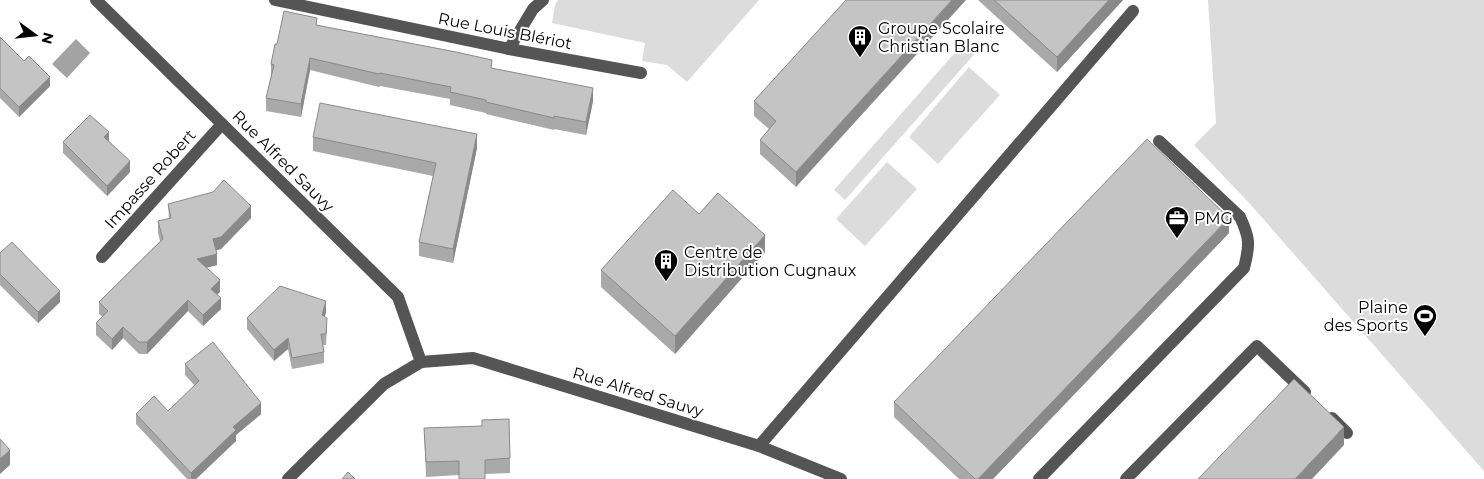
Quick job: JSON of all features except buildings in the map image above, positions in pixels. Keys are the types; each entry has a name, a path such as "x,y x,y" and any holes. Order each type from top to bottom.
{"street":[{"name":"Rue Alfred Sauvy","path":"96,0 398,297 420,362"},
{"name":"Rue Louis Blériot","path":"275,0 509,49 641,72"},
{"path":"509,49 533,9 544,0"},
{"path":"759,446 1133,11"},
{"name":"Impasse Robert","path":"102,257 222,124"},
{"path":"1039,479 1244,268 1249,249 1247,232 1240,216 1160,141"},
{"path":"1126,479 1257,346 1347,433"},
{"name":"Rue Alfred Sauvy","path":"288,479 384,384 420,362 472,358 759,446 841,479"}],"shaded area":[{"path":"558,0 759,0 687,82 667,65 642,61 645,43 552,23 555,5"},
{"name":"Plaine des Sports","path":"1208,0 1484,0 1484,471 1250,204 1194,145 1216,123"},
{"path":"76,39 90,53 67,78 52,64"},
{"path":"967,39 979,49 845,200 834,190"},
{"path":"969,67 1000,95 938,164 909,137"},
{"path":"887,162 917,189 865,246 836,219"}],"place":[{"name":"Groupe Scolaire Christian Blanc","path":"860,58"},
{"name":"PMG","path":"1177,239"},
{"name":"Centre de Distribution Cugnaux","path":"666,282"},
{"name":"Plaine des Sports","path":"1425,337"}]}
